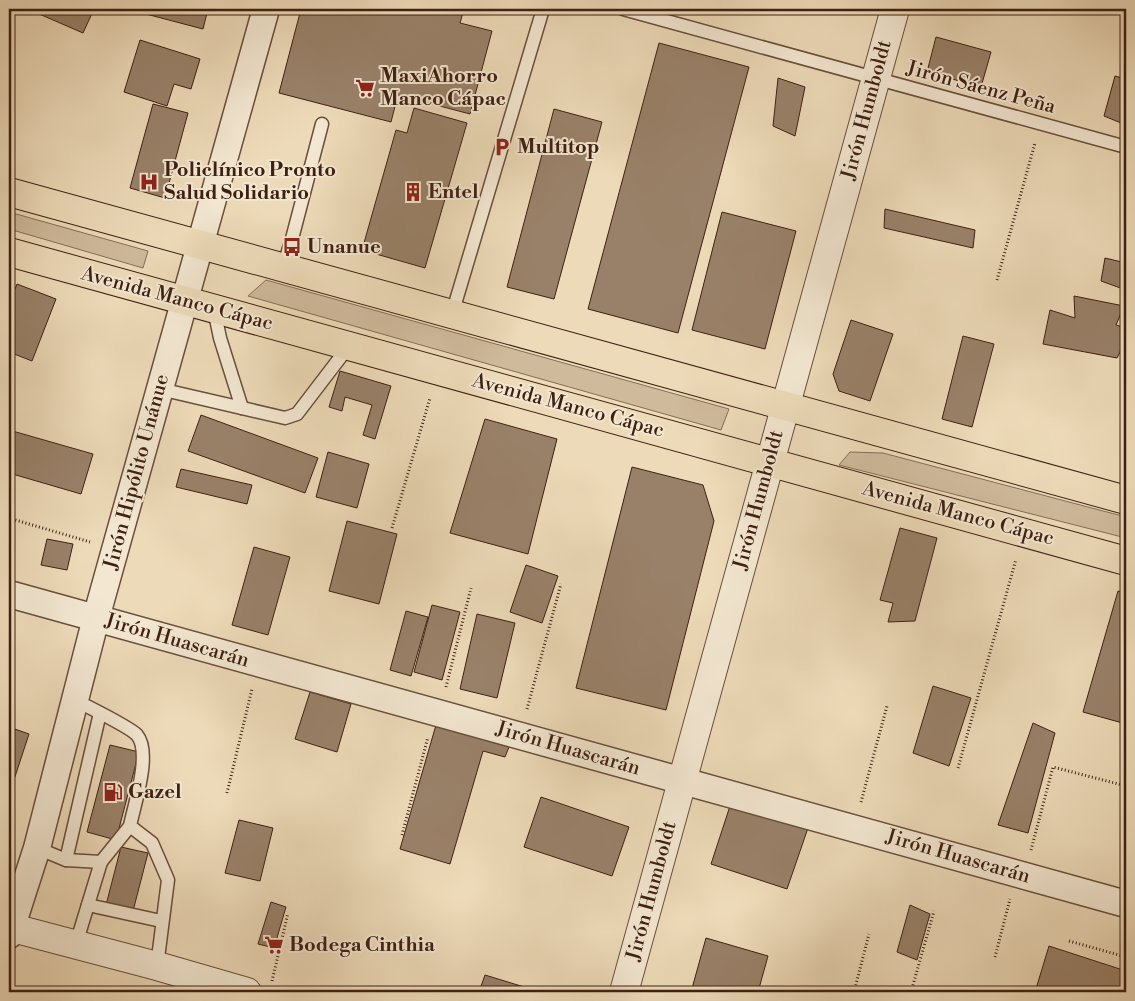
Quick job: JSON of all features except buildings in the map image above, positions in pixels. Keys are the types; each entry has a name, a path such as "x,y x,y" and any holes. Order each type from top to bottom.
{"main road":[{"path":"9,192 1126,500"},
{"name":"Avenida Manco Cápac","path":"9,252 1126,561"}],"street":[{"name":"Jirón Hipólito Unánue","path":"9,930 37,848 96,618 183,300 266,9"},
{"name":"Jirón Humboldt","path":"624,992 895,9"},
{"name":"Jirón Huascarán","path":"9,594 1126,904"},
{"path":"9,930 76,944 156,966 259,988"}],"lane":[{"path":"452,314 543,9"},
{"name":"Jirón Sáenz Peña","path":"623,9 1126,147"},
{"path":"283,268 322,124"},
{"path":"214,309 220,338 242,408"},
{"path":"160,389 285,418 297,414 349,346"},
{"path":"76,701 137,735 142,748 143,762 130,826 102,862 76,944"},
{"path":"66,860 100,713"},
{"path":"130,826 152,843 168,880 156,966"},
{"path":"37,848 66,860 102,862"},
{"path":"88,905 161,921"}],"path":[{"path":"997,280 1041,124"},
{"path":"392,528 437,370"},
{"path":"12,519 116,550"},
{"path":"958,768 1024,532"},
{"path":"520,736 561,584"},
{"path":"402,836 471,588"},
{"path":"227,793 259,663"},
{"path":"854,828 887,706"},
{"path":"996,957 1053,767 1126,786"},
{"path":"911,992 934,911"},
{"path":"259,988 288,913"},
{"path":"854,992 869,934"},
{"path":"1069,941 1126,957"}],"shaded area":[{"path":"9,212 148,251 143,268 9,229"},
{"path":"266,280 729,409 721,430 248,296"},
{"path":"850,452 883,453 1126,517 1126,538 839,465"}],"place":[{"name":"MaxiAhorro Manco Cápac","path":"365,88"},
{"name":"Multitop","path":"502,147"},
{"name":"Policlínico Pronto Salud Solidario","path":"149,182"},
{"name":"Entel","path":"413,192"},
{"name":"Unanue","path":"292,247"},
{"name":"Gazel","path":"113,792"},
{"name":"Bodega Cinthia","path":"274,945"}]}
